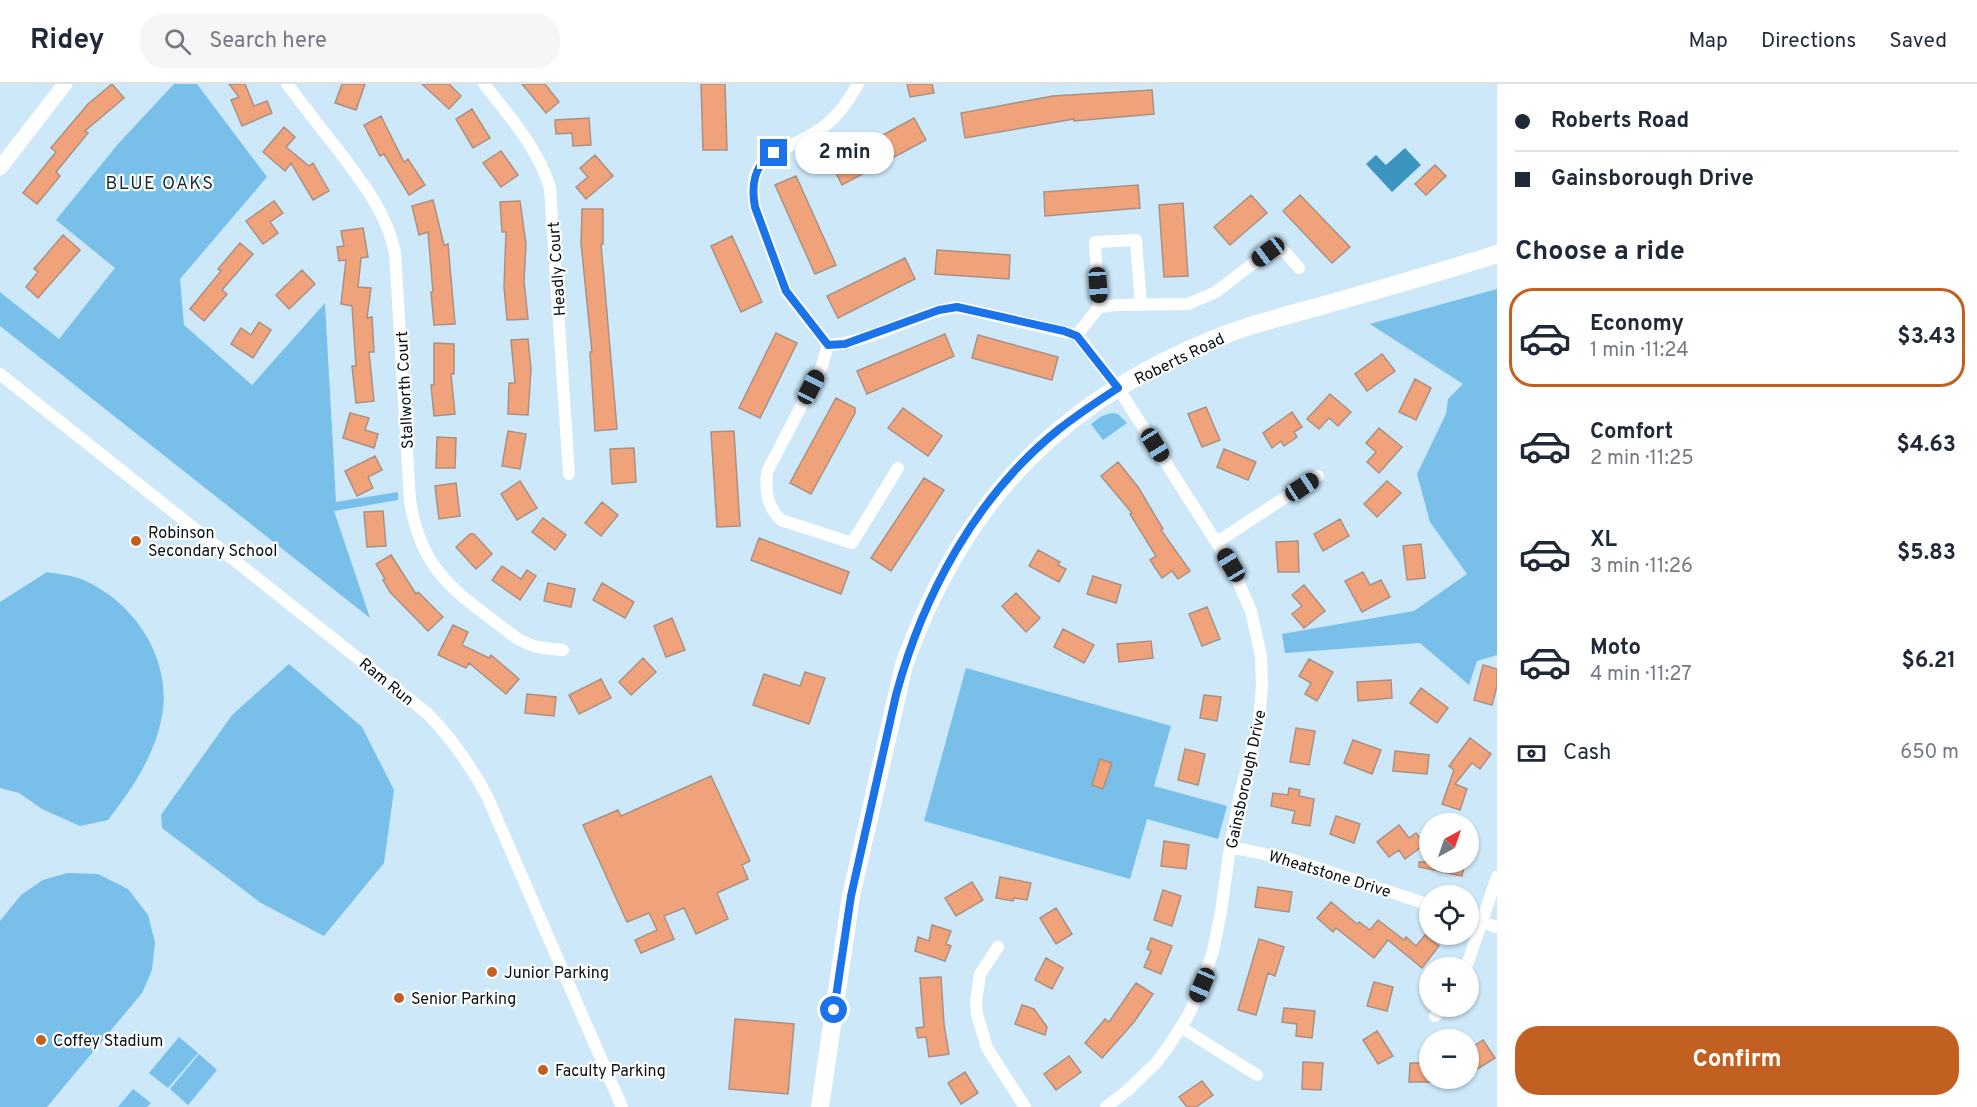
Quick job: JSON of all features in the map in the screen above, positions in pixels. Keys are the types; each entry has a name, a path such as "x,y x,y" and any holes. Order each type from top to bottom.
{"main road":[{"name":"Roberts Road","path":"820,1107 851,896 904,665 935,588 975,521 1002,486 1057,431 1086,409 1118,388 1184,352 1235,331 1497,254"}],"street":[{"path":"0,168 65,84"},
{"name":"Headly Court","path":"484,84 530,145 544,169 550,189 569,474"},
{"path":"828,345 786,291 755,207 753,193 758,169 767,157 802,141 821,129 844,107 858,84"},
{"name":"Stallworth Court","path":"289,85 372,196 392,237 395,252 410,501 420,542 431,564 447,583 515,637 536,648 563,650"},
{"path":"828,345 845,344 939,310 957,307 1064,331 1077,336 1099,307 1095,242 1136,240 1141,305"},
{"path":"1099,307 1188,304 1216,291 1268,252 1283,250 1299,268"},
{"name":"Gainsborough Drive","path":"1077,336 1118,388 1217,542 1246,596 1261,656 1262,687 1258,729 1241,790 1221,912 1213,951 1202,985 1182,1028 1155,1063 1128,1090 1106,1107"},
{"path":"828,345 822,366 768,472 767,501 781,520 852,543 898,468"},
{"name":"Ram Run","path":"0,374 428,714 442,729 466,760 487,796 622,1107"},
{"path":"1217,542 1318,476"},
{"name":"Wheatstone Drive","path":"1230,847 1293,860 1419,900"},
{"path":"1470,957 1497,877"},
{"path":"1479,921 1497,927"},
{"path":"998,947 980,974 976,1001 977,1014 987,1048 1025,1107"},
{"path":"1182,1028 1257,1075"}],"shaded area":[{"path":"174,84 197,84 267,177 180,279 184,325 252,385 325,303 336,502 398,492 398,500 334,511 370,618 0,326 0,292 59,339 115,268 56,220 118,144"},
{"path":"1405,148 1421,165 1392,192 1366,164 1376,155 1386,165"},
{"path":"1497,289 1497,655 1477,661 1469,685 1420,643 1285,653 1282,634 1414,611 1467,574 1430,522 1417,474 1446,414 1448,399 1463,384 1370,324"},
{"path":"1118,414 1127,423 1103,440 1091,424 1102,416"},
{"path":"47,572 78,578 98,587 131,615 154,652 161,673 164,694 162,716 154,744 126,796 108,820 80,826 42,809 19,793 0,788 0,602"},
{"path":"289,664 362,727 394,790 384,863 324,936 261,903 162,828 161,815 232,715"},
{"path":"966,668 1171,726 1154,786 1227,806 1218,839 1147,819 1130,879 924,821"},
{"name":"Coffey Stadium","path":"67,873 98,874 128,889 148,915 155,942 152,970 142,993 47,1107 0,1107 0,921 21,895 43,880"},
{"path":"179,1037 198,1053 168,1088 149,1073"},
{"path":"199,1054 217,1070 188,1105 170,1089"},
{"path":"133,1089 151,1103 147,1107 118,1107"}],"building":[{"path":"112,84 124,98 85,131 88,133 56,172 60,176 37,204 23,193 56,152 51,148 88,104"},
{"path":"229,84 245,84 254,106 267,101 272,113 242,126 231,100 239,97"},
{"path":"342,84 365,84 356,110 335,103"},
{"path":"422,84 449,84 461,96 449,109"},
{"path":"522,84 545,84 559,102 546,113"},
{"path":"701,84 725,84 727,150 703,150"},
{"path":"907,84 932,84 934,93 910,97"},
{"path":"1152,90 1154,114 1074,121 1074,119 965,138 961,113 1053,96"},
{"path":"472,109 490,138 473,148 456,119"},
{"path":"381,116 404,162 408,159 425,185 409,195 384,154 380,156 364,125"},
{"path":"589,118 591,145 573,146 572,133 556,134 555,120"},
{"path":"914,118 926,140 842,185 831,163"},
{"path":"284,127 295,137 286,147 309,166 313,163 329,191 313,200 291,163 285,171 263,152"},
{"path":"501,151 518,175 501,187 483,163"},
{"path":"595,155 613,176 586,199 576,187 588,177 580,168"},
{"path":"1435,165 1446,176 1426,195 1415,184"},
{"path":"796,176 836,265 815,274 775,185"},
{"path":"1138,185 1140,208 1045,216 1044,192"},
{"path":"1251,195 1267,213 1230,245 1214,227"},
{"path":"1300,195 1350,247 1332,263 1283,211"},
{"path":"433,200 444,245 448,244 455,324 434,325 428,232 419,235 412,206"},
{"path":"274,201 283,213 270,222 278,233 263,244 246,221"},
{"path":"520,201 526,244 524,281 528,319 507,320 504,287 506,232 502,232 500,202"},
{"path":"1183,203 1188,276 1164,277 1159,205"},
{"path":"582,209 603,209 603,244 601,244 617,429 595,431 590,352 592,352 581,243"},
{"path":"363,228 368,257 361,258 358,287 371,288 367,318 372,317 374,352 369,352 374,401 356,403 352,366 356,366 352,306 341,304 346,260 339,261 337,247 344,246 341,231"},
{"path":"63,235 80,250 38,298 26,287 38,272 34,269"},
{"path":"732,236 762,302 741,312 711,246"},
{"path":"240,243 253,254 222,290 227,294 204,321 190,309 221,271 218,269"},
{"path":"937,250 1010,255 1009,279 935,274"},
{"path":"905,258 915,279 838,318 827,296"},
{"path":"302,270 315,284 289,309 276,295"},
{"path":"259,322 271,330 253,358 231,344 241,328 251,335"},
{"path":"776,333 797,343 760,418 739,408"},
{"path":"945,334 954,356 867,394 857,371"},
{"path":"978,335 1058,357 1052,380 972,358"},
{"path":"528,339 531,369 528,415 508,414 509,383 515,383 511,340"},
{"path":"434,343 454,344 454,374 451,374 455,414 434,416 431,385 434,385"},
{"path":"1382,354 1395,371 1367,391 1355,374"},
{"path":"1415,379 1431,388 1416,420 1399,412"},
{"path":"1330,394 1351,412 1338,426 1329,418 1319,429 1307,419"},
{"path":"836,398 855,408 855,413 811,494 790,483"},
{"path":"1206,407 1220,440 1202,447 1188,414"},
{"path":"903,408 942,436 928,456 888,428"},
{"path":"1292,412 1302,427 1294,432 1297,437 1284,446 1281,441 1272,448 1263,433"},
{"path":"350,413 369,418 365,430 378,434 374,448 343,438"},
{"path":"1379,428 1402,447 1379,473 1367,462 1376,452 1366,443"},
{"path":"508,431 526,434 520,469 502,466"},
{"path":"734,431 740,526 717,527 711,432"},
{"path":"437,437 456,438 455,468 436,468"},
{"path":"634,448 636,482 612,484 610,449"},
{"path":"1224,449 1256,462 1248,480 1217,467"},
{"path":"375,456 382,470 368,477 373,488 357,496 345,471"},
{"path":"1118,462 1138,487 1163,529 1161,530 1190,571 1178,579 1172,571 1162,578 1150,560 1156,556 1130,514 1132,513 1101,476"},
{"path":"924,478 944,490 891,571 871,558"},
{"path":"520,481 537,508 517,520 501,494"},
{"path":"1387,481 1401,493 1377,517 1364,504"},
{"path":"456,483 460,516 439,519 435,486"},
{"path":"602,502 618,515 601,536 585,523"},
{"path":"383,511 386,546 367,547 364,512"},
{"path":"543,518 566,535 555,550 532,532"},
{"path":"1340,519 1349,536 1323,551 1314,534"},
{"path":"470,534 474,534 492,554 476,569 456,547"},
{"path":"759,538 849,572 841,594 751,560"},
{"path":"1298,541 1299,572 1278,572 1276,542"},
{"path":"1421,544 1425,578 1407,580 1403,546"},
{"path":"1038,550 1060,562 1058,565 1066,569 1059,582 1029,566"},
{"path":"391,555 416,594 418,592 443,617 428,631 390,592 383,580 385,579 376,564"},
{"path":"502,566 521,579 527,570 536,576 520,600 492,580"},
{"path":"1363,572 1370,585 1381,580 1390,597 1362,612 1345,581"},
{"path":"1093,576 1121,585 1116,603 1087,594"},
{"path":"548,583 575,589 571,607 544,601"},
{"path":"602,583 634,602 625,618 593,600"},
{"path":"1304,585 1325,611 1304,628 1292,614 1302,606 1292,595"},
{"path":"1016,593 1040,618 1026,632 1002,606"},
{"path":"1207,607 1220,639 1202,646 1189,614"},
{"path":"672,618 685,650 666,657 654,626"},
{"path":"453,625 468,632 462,645 489,658 491,655 519,679 506,694 469,663 466,668 438,655"},
{"path":"1063,629 1094,645 1084,663 1054,647"},
{"path":"1151,641 1153,658 1119,662 1117,644"},
{"path":"643,658 656,672 631,695 619,682"},
{"path":"1309,659 1333,672 1317,701 1305,694 1311,683 1299,676"},
{"path":"1483,665 1497,669 1497,686 1492,705 1474,700"},
{"path":"805,672 825,678 809,724 753,705 764,674 800,686"},
{"path":"601,679 611,698 579,714 569,695"},
{"path":"1391,680 1392,698 1358,701 1357,682"},
{"path":"1421,688 1448,708 1437,723 1410,703"},
{"path":"527,694 556,697 554,716 525,713"},
{"path":"1204,695 1221,697 1217,721 1200,718"},
{"path":"1296,728 1315,731 1309,765 1290,762"},
{"path":"1470,738 1491,754 1480,769 1472,763 1455,784 1467,789 1460,810 1442,804 1454,770 1449,766"},
{"path":"1353,740 1381,750 1372,774 1344,763"},
{"path":"1185,749 1205,754 1198,785 1178,780"},
{"path":"1395,751 1429,755 1427,774 1393,771"},
{"path":"1100,759 1112,763 1103,789 1092,785"},
{"path":"711,776 750,861 742,865 748,879 717,893 728,919 696,934 684,908 664,916 674,939 641,953 635,940 657,930 649,913 627,922 583,825 618,810 621,816"},
{"path":"1289,788 1300,790 1299,796 1314,799 1310,826 1292,823 1295,811 1271,806 1273,793 1288,795"},
{"path":"1336,816 1360,824 1354,843 1330,834"},
{"path":"1399,825 1409,838 1416,833 1419,837 1419,848 1405,859 1399,850 1389,857 1377,842"},
{"path":"1164,841 1189,845 1186,869 1161,866"},
{"path":"1000,877 1031,883 1027,900 1014,898 1013,901 996,898"},
{"path":"972,882 983,900 956,916 945,898"},
{"path":"1258,887 1292,892 1289,912 1255,907"},
{"path":"1163,890 1181,896 1172,926 1154,920"},
{"path":"1331,902 1357,924 1359,922 1370,930 1378,920 1404,940 1406,937 1416,946 1419,942 1419,945 1439,946 1430,957 1419,957 1419,966 1388,940 1374,958 1336,928 1333,932 1317,918"},
{"path":"1056,908 1072,934 1056,944 1040,918"},
{"path":"932,925 951,931 946,944 951,946 945,961 915,951 918,937 929,941"},
{"path":"1151,938 1172,946 1161,974 1144,967 1151,951 1147,949"},
{"path":"1259,939 1284,947 1275,976 1268,973 1256,1015 1238,1010"},
{"path":"1046,958 1063,968 1052,989 1035,980"},
{"path":"941,977 944,1024 949,1054 929,1057 926,1037 918,1038 916,1028 924,1027 920,978"},
{"path":"1374,982 1393,987 1387,1011 1367,1006"},
{"path":"1136,983 1153,994 1134,1022 1102,1058 1085,1043 1105,1019 1109,1022"},
{"path":"1022,1005 1034,1009 1047,1027 1045,1035 1015,1024"},
{"path":"1284,1008 1315,1011 1312,1038 1296,1036 1297,1024 1282,1022"},
{"path":"735,1019 794,1024 788,1094 729,1089"},
{"path":"1377,1031 1393,1056 1378,1064 1363,1040"},
{"path":"1483,1040 1495,1058 1479,1068 1479,1043"},
{"path":"1069,1056 1081,1072 1056,1090 1044,1074"},
{"path":"1303,1062 1323,1063 1321,1090 1302,1089"},
{"path":"1410,1063 1419,1063 1419,1082 1409,1082"},
{"path":"965,1072 978,1093 961,1104 948,1083"},
{"path":"1202,1081 1213,1095 1196,1107 1187,1107 1179,1097"}],"place":[{"name":"Robinson Secondary School","path":"136,541"},
{"name":"Junior Parking","path":"492,972"},
{"name":"Senior Parking","path":"399,998"},
{"name":"Coffey Stadium","path":"41,1040"},
{"name":"Faculty Parking","path":"543,1070"}],"district":[{"name":"BLUE OAKS","path":"160,183"}],"route":[{"path":"774,153 767,157 758,169 754,180 755,207 786,291 828,345 845,344 939,310 957,307 1064,331 1077,336 1118,388 1057,431 1002,486 975,521 935,588 916,631 896,695 851,896 834,1010"}]}
